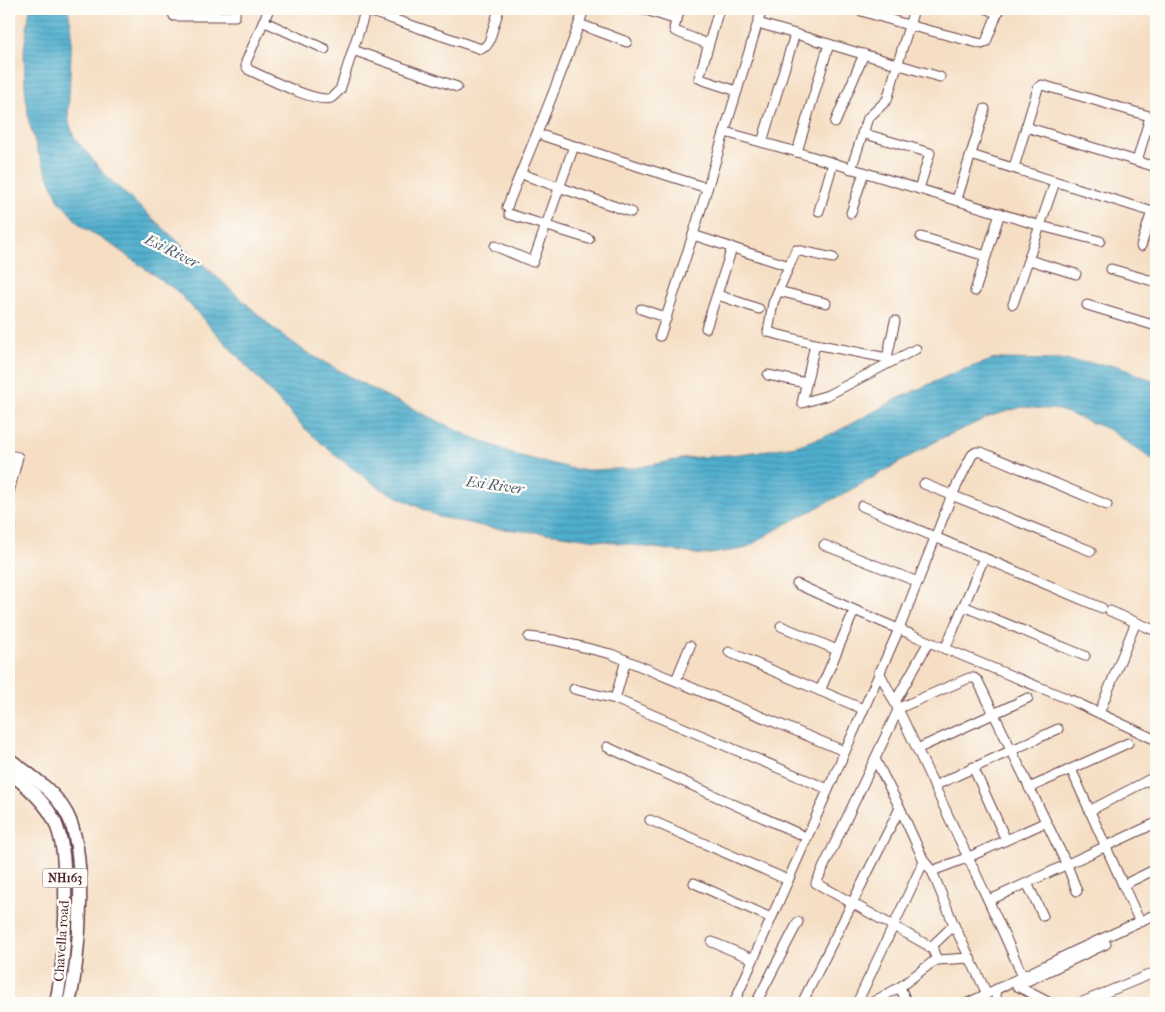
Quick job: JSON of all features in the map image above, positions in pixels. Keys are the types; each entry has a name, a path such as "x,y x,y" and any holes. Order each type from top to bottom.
{"highway":[{"name":"Chavella road","path":"9,759 49,790 66,812 72,825 78,848 80,908 78,952 69,1003"},
{"name":"Chavella road","path":"9,772 22,782 50,812 59,832 64,853 66,911 64,954 56,1003"}],"street":[{"path":"171,9 174,16 235,16 235,9"},
{"path":"269,9 246,66 249,70 308,96 323,99 332,98 340,90 366,9 481,48 489,42 499,9"},
{"path":"584,9 550,104 508,211 546,226 589,239"},
{"path":"643,9 677,20"},
{"path":"680,9 674,28 675,31 708,44"},
{"path":"719,9 699,78 737,91"},
{"path":"660,336 762,9"},
{"path":"855,9 982,44 986,42 998,11 987,9"},
{"path":"851,169 868,118 886,100 914,9"},
{"path":"263,21 325,49"},
{"path":"758,22 940,77"},
{"path":"579,24 627,42"},
{"path":"762,142 796,34"},
{"path":"797,152 829,44"},
{"path":"353,50 456,87"},
{"path":"835,123 864,54"},
{"path":"1014,167 1038,88 1042,85 1153,118 1137,161"},
{"path":"957,199 985,109"},
{"path":"1026,127 1156,167"},
{"path":"724,132 797,152 919,190 957,199 1041,226 1100,241"},
{"path":"862,133 930,154 919,190"},
{"path":"544,136 707,188"},
{"path":"495,246 533,262 574,146"},
{"path":"971,155 1154,212 1141,246"},
{"path":"819,211 833,163"},
{"path":"851,213 864,172"},
{"path":"527,176 631,212"},
{"path":"1013,304 1055,182"},
{"path":"975,291 1000,212"},
{"path":"693,235 789,266"},
{"path":"921,237 986,256"},
{"path":"706,328 732,248"},
{"path":"832,258 796,250 773,303 768,332 888,361"},
{"path":"1029,260 1076,274"},
{"path":"1112,269 1156,282"},
{"path":"778,291 826,303"},
{"path":"718,295 759,309"},
{"path":"1087,305 1156,326"},
{"path":"641,310 667,318"},
{"path":"888,361 895,321"},
{"path":"815,344 802,403 828,395 888,361 916,349"},
{"path":"768,375 806,383"},
{"path":"734,1003 899,629 952,495 972,455 976,452 982,452 1107,505"},
{"path":"9,455 18,457 9,492"},
{"path":"924,484 1091,551"},
{"path":"862,506 1156,630"},
{"path":"9,523 11,526 9,534"},
{"path":"824,545 918,582"},
{"path":"945,649 984,558"},
{"path":"797,584 854,611 1068,699 1156,740"},
{"path":"963,606 1085,656"},
{"path":"820,691 854,611"},
{"path":"1099,713 1136,622"},
{"path":"781,626 837,650"},
{"path":"529,637 554,640 610,654 844,750"},
{"path":"676,680 690,646"},
{"path":"926,647 897,705 875,759 816,883 853,905 893,925 930,948 937,960"},
{"path":"729,652 863,710"},
{"path":"615,699 626,660"},
{"path":"879,672 897,705 990,900 1020,981 1050,1003"},
{"path":"897,705 969,678 974,678 978,682 1067,865 1077,891"},
{"path":"574,689 615,699 828,789"},
{"path":"917,749 1028,698"},
{"path":"934,786 1058,729"},
{"path":"1029,788 1128,743"},
{"path":"607,747 806,837"},
{"path":"875,759 924,861 932,871 970,958 994,997"},
{"path":"973,767 1006,840"},
{"path":"1070,769 1140,922"},
{"path":"1089,811 1156,776"},
{"path":"802,1003 853,905 900,808"},
{"path":"650,820 788,880"},
{"path":"932,871 969,857 1046,822"},
{"path":"990,900 1156,823"},
{"path":"856,1003 924,861"},
{"path":"1123,885 1156,869"},
{"path":"694,882 771,918"},
{"path":"1027,883 1043,916"},
{"path":"980,1003 1020,981 1156,914"},
{"path":"1020,981 1156,921"},
{"path":"756,1003 798,922"},
{"path":"930,948 954,925"},
{"path":"712,942 753,959"},
{"path":"871,1003 900,987 937,960 970,958"},
{"path":"1080,1003 1156,972"},
{"path":"900,987 907,1003"},
{"path":"968,1003 994,997"}],"water":[{"name":"Esi River","path":"30,9 68,9 72,31 68,119 74,137 106,176 273,328 306,352 380,393 465,434 517,455 574,469 590,470 635,468 687,458 740,454 796,446 834,433 899,398 956,372 995,359 1063,360 1118,366 1156,382 1156,462 1108,429 1059,410 1022,407 991,416 940,439 744,549 703,555 555,534 492,528 439,517 378,487 335,455 301,425 178,292 112,245 81,226 59,201 38,152 29,122 25,87 24,49"}]}
